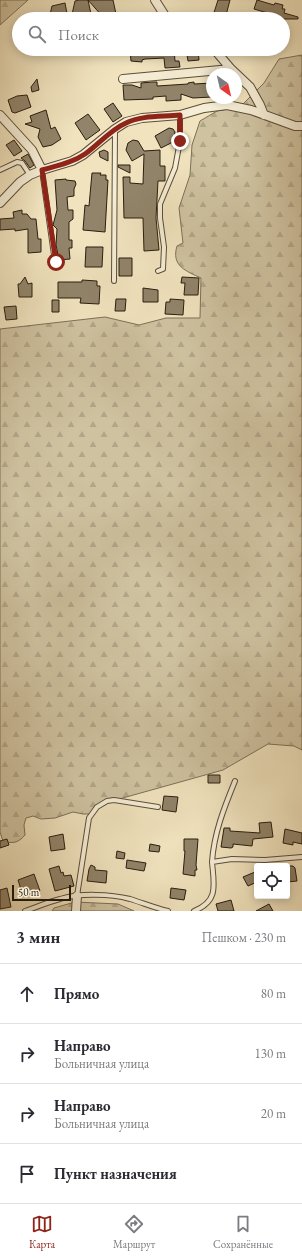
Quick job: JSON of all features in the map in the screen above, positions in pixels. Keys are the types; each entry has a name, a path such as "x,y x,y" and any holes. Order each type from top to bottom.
{"street":[{"path":"155,0 163,12"},
{"path":"220,56 230,68"},
{"path":"123,79 206,71"},
{"path":"242,79 250,87 264,115"},
{"path":"0,203 20,182 30,175 72,161 83,155 126,122 142,118 180,115 204,108 227,105 251,110 295,126 302,126"},
{"path":"0,115 32,150 42,170"},
{"path":"76,911 77,896"}],"lane":[{"path":"158,272 163,270 164,247 160,218 160,204 175,168 180,141 180,115"},
{"path":"114,281 115,129"},
{"path":"0,170 17,162 22,163 30,175"},
{"path":"42,170 56,262"},
{"path":"194,911 205,906 210,901 213,888 213,845 223,811 235,781"},
{"path":"77,896 89,818 97,807 107,801 114,800 158,807"},
{"path":"212,862 232,859 265,860 302,857"},
{"path":"25,911 60,899 77,896 104,896 129,899 152,908 168,911"}],"green space":[{"path":"0,0 28,0 15,12 12,12 12,14 0,25"},
{"path":"302,55 302,750 294,746 268,744 223,770 112,801 89,814 73,812 55,818 41,819 33,816 26,818 24,825 25,835 22,838 15,842 3,841 0,832 0,329 105,317 139,325 166,318 200,318 201,278 181,267 176,258 176,253 177,246 183,243 179,208 190,175 192,145 200,121 217,111 240,107 264,83 279,59"},
{"path":"75,902 118,904 134,911 52,911 54,908"}],"building":[{"path":"88,0 91,12 73,12 75,1"},
{"path":"88,0 113,0 116,12 99,12"},
{"path":"218,0 230,0 227,12 214,12"},
{"path":"257,0 274,5 275,3 283,5 282,9 285,9 284,12 264,12 254,9"},
{"path":"65,3 67,12 51,12 52,6"},
{"path":"290,15 298,17 298,19 290,19"},
{"path":"131,56 175,56 175,61 179,61 180,67 165,68 164,58 145,59 142,60 142,62 131,61"},
{"path":"187,56 199,56 199,60 188,61"},
{"path":"37,79 39,90 32,92 31,87"},
{"path":"157,82 157,86 188,84 194,82 194,84 206,83 206,97 193,98 181,94 181,100 166,101 166,96 153,97 153,99 124,100 123,85 132,85 141,88 141,83"},
{"path":"27,95 31,107 15,113 12,112 8,100 17,96"},
{"path":"113,103 122,116 113,122 104,109"},
{"path":"46,110 51,129 55,127 61,139 52,145 43,147 38,137 40,129 25,124 32,122 30,116"},
{"path":"88,114 100,130 86,140 75,123"},
{"path":"169,128 173,129 175,132 173,142 161,148 155,136"},
{"path":"14,140 22,151 14,156 6,145"},
{"path":"133,140 138,141 144,151 160,150 160,166 165,166 165,181 158,181 156,218 159,250 144,251 143,218 124,218 123,177 130,177 130,183 143,184 144,154 132,161 126,150 128,143"},
{"path":"104,150 108,152 108,161 100,157 99,152"},
{"path":"28,154 34,165 30,168 21,158"},
{"path":"118,165 130,165 130,173 118,167"},
{"path":"92,173 101,173 100,175 106,175 106,180 108,180 105,232 83,230 85,205 89,206"},
{"path":"66,179 75,181 76,184 74,196 67,197 68,210 73,210 73,219 69,222 69,240 72,240 72,248 69,248 70,259 59,260 56,245 57,229 53,225 57,210 55,180"},
{"path":"22,210 22,214 27,214 31,219 36,219 38,239 41,239 41,252 28,253 28,229 15,231 15,229 0,230 0,219 14,218 13,212"},
{"path":"86,247 103,247 102,267 85,267"},
{"path":"119,258 132,258 132,276 119,276"},
{"path":"25,277 28,284 32,283 32,297 19,297 18,284 20,284"},
{"path":"182,277 199,278 198,295 184,295 185,283 181,283"},
{"path":"82,280 97,281 97,286 100,286 99,304 80,303 81,298 58,298 58,282 82,282"},
{"path":"143,288 158,290 158,302 143,302"},
{"path":"116,299 126,299 125,311 115,311"},
{"path":"170,299 184,300 183,315 165,314 166,302 170,302"},
{"path":"52,300 59,300 59,312 52,312"},
{"path":"16,306 17,319 6,320 4,307"},
{"path":"208,775 220,775 220,783 208,783"},
{"path":"164,796 178,797 176,812 162,810"},
{"path":"271,822 273,837 253,839 252,846 233,844 233,847 231,848 221,847 224,828 230,828 230,831 260,833 259,823"},
{"path":"285,829 302,833 302,844 293,842 293,845 283,843"},
{"path":"63,834 65,849 51,851 49,837"},
{"path":"7,839 9,845 0,848 0,841"},
{"path":"184,839 198,839 197,870 195,870 195,876 183,874 185,851"},
{"path":"150,844 160,846 159,852 149,851"},
{"path":"117,851 125,853 124,859 116,858"},
{"path":"127,860 146,863 144,871 126,868"},
{"path":"91,865 95,867 95,870 107,871 106,883 87,881"},
{"path":"59,866 61,873 63,872 64,876 71,875 74,886 55,891 49,869"},
{"path":"290,866 295,868 297,881 290,882"},
{"path":"254,872 254,883 248,886 243,877"},
{"path":"34,874 40,891 23,896 18,880"},
{"path":"7,888 11,907 0,909 0,890"},
{"path":"171,888 186,890 184,900 170,898"},
{"path":"231,900 234,911 218,911 216,904"},
{"path":"269,904 273,911 256,911"}],"route":[{"path":"56,262 42,170 72,161 83,155 126,122 142,118 180,115 180,141"}]}
